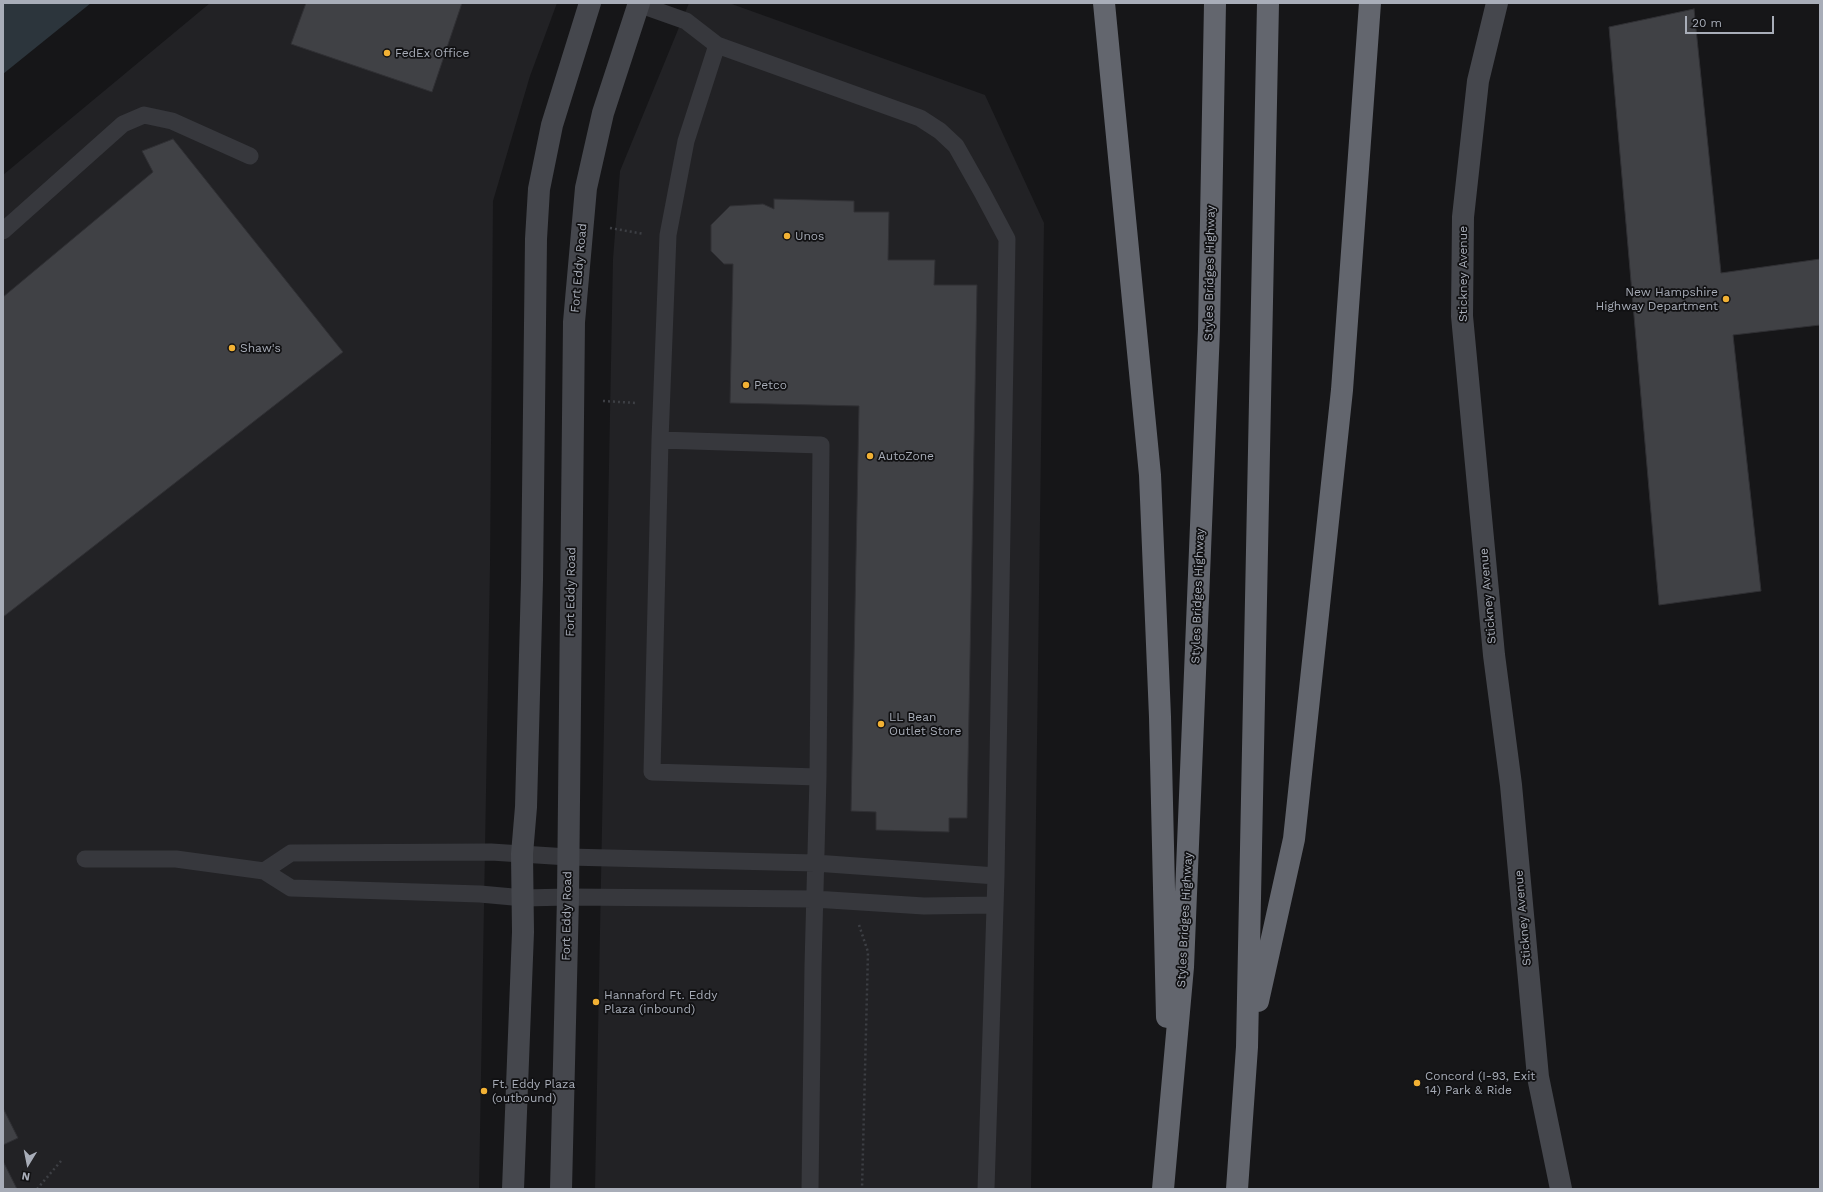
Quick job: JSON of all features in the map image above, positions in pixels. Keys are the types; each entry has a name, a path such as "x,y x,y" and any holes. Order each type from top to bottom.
{"highway":[{"path":"1104,3 1150,475 1160,718 1169,1137"},
{"name":"Styles Bridges Highway","path":"1163,1189 1169,1137 1183,967 1210,330 1214,3"},
{"path":"1237,1189 1247,1047 1268,3"},
{"path":"1247,1047 1294,839 1342,390 1370,3"}],"street":[{"path":"513,1189 524,898 522,854 526,807 532,580 536,239 540,189 552,125 590,3"},
{"name":"Stickney Avenue","path":"1497,3 1478,82 1463,217 1462,316 1494,655 1511,785 1538,1077 1561,1189"},
{"name":"Fort Eddy Road","path":"561,1189 568,897 574,322 586,188 603,113 638,4"}],"lane":[{"path":"638,4 686,20 718,45 920,118 940,131 956,146 1007,239 996,876 986,1189"},
{"path":"718,45 686,141 669,230 660,440 652,772 818,777"},
{"path":"3,231 123,124 144,115 172,121 250,156"},
{"path":"660,440 821,445 818,777 814,899 810,1189"},
{"path":"264,871 291,853 491,852 568,857 815,863 996,876"},
{"path":"85,859 176,859 264,871 291,888 480,894 524,898 814,899 924,906 994,905"}],"path":[{"path":"609,228 650,235"},
{"path":"603,401 644,403"},
{"path":"858,923 868,952 862,1189"},
{"path":"37,1189 61,1160"}],"shaded area":[{"path":"3,3 91,3 3,74"},
{"path":"210,3 557,3 530,76 493,201 490,566 479,1189 3,1189 3,175"},
{"path":"689,3 729,3 985,95 1044,223 1031,1189 595,1189 613,259 620,171"}],"building":[{"path":"306,3 462,3 432,92 291,44"},
{"name":"New Hampshire Highway Department","path":"1694,9 1721,273 1820,259 1820,325 1733,335 1761,591 1659,605 1609,27"},
{"path":"173,139 343,352 3,617 3,297 153,172 142,151"},
{"path":"774,199 854,201 854,212 889,212 888,260 935,260 934,285 977,285 967,818 949,818 949,832 876,830 876,812 851,811 859,406 730,403 733,264 724,264 711,251 711,225 730,206 763,204 774,209"},
{"path":"3,1108 18,1138 3,1145"},
{"path":"3,1161 17,1189 3,1189"}],"place":[{"name":"FedEx Office","path":"387,53"},
{"name":"Unos","path":"787,236"},
{"name":"New Hampshire Highway Department","path":"1726,299"},
{"name":"Shaw's","path":"232,348"},
{"name":"Petco","path":"746,385"},
{"name":"AutoZone","path":"870,456"},
{"name":"LL Bean Outlet Store","path":"881,724"},
{"name":"Hannaford Ft. Eddy Plaza (inbound)","path":"596,1002"},
{"name":"Concord (I-93, Exit 14) Park & Ride","path":"1417,1083"},
{"name":"Ft. Eddy Plaza (outbound)","path":"484,1091"}]}
